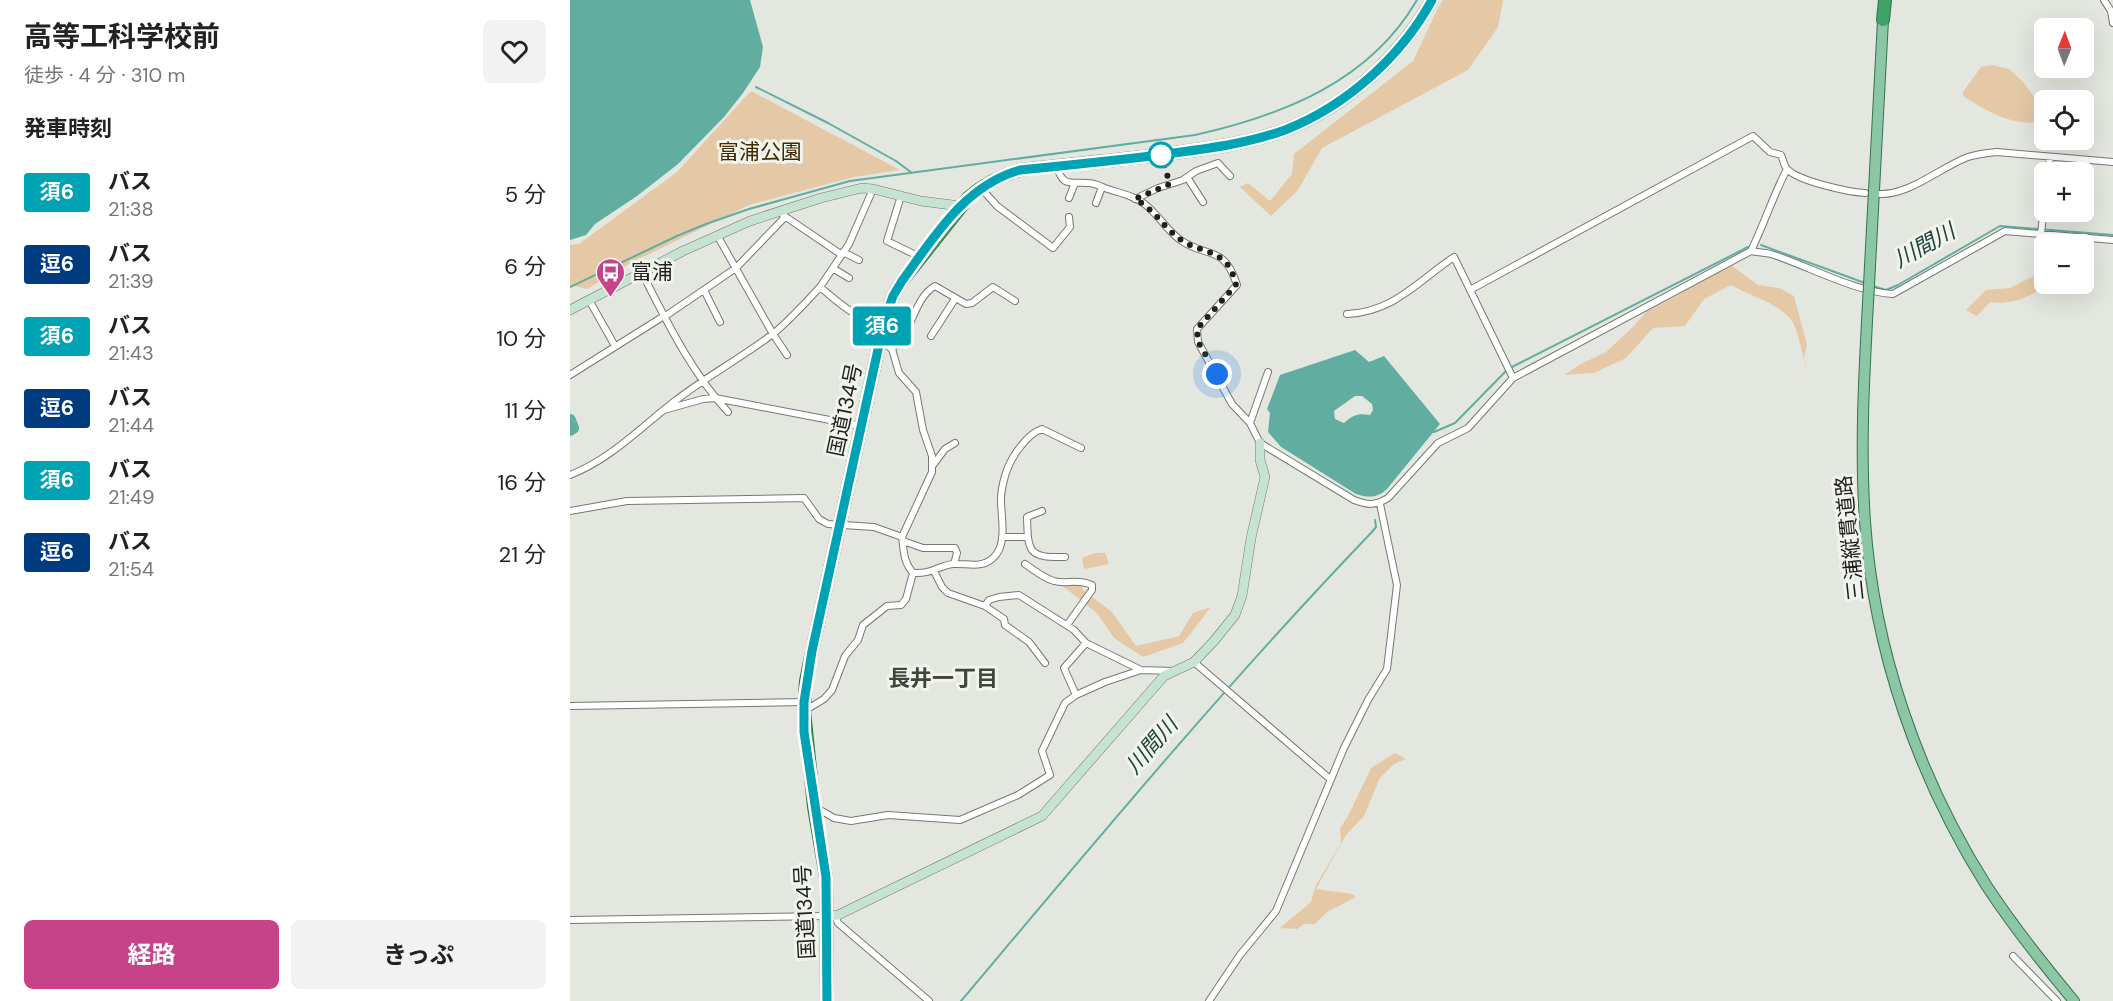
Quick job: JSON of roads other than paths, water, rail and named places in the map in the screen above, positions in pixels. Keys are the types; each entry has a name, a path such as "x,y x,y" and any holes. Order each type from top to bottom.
{"highway":[{"name":"国道134号","path":"827,1001 831,916 814,807 804,706 812,651 879,341 893,296 960,206 981,187 1005,174 1020,170 1123,160 1233,145 1286,129 1315,116 1342,99 1375,72 1413,31 1432,0"},
{"path":"1883,20 1886,0"}],"main road":[{"path":"1878,0 1882,59"},
{"path":"1882,47 1886,0"},
{"name":"三浦縦貫道路","path":"1883,20 1863,412 1865,524 1877,609 1896,688 1926,770 1963,845 2013,924 2074,1001"}],"street":[{"path":"2104,0 2111,11 2113,22"},
{"path":"1470,290 1753,136 1770,152 1781,155 1787,170 1842,191 1865,193"},
{"path":"1880,194 1898,192 1968,157 1985,153 2113,162"},
{"path":"2050,157 2050,162"},
{"path":"1135,199 1218,163 1230,176"},
{"path":"570,920 831,916 1042,816 1164,675 1194,662 1235,615 1242,596 1251,538 1265,477 1260,460 1260,443 1250,423 1232,404 1198,342 1197,329 1236,285 1233,272 1226,262 1216,255 1179,239 1146,205 1091,183 1064,181 1059,176 1057,166"},
{"path":"1751,251 1787,170"},
{"path":"1186,177 1203,202"},
{"path":"1069,198 1075,183"},
{"path":"981,187 997,206 1053,248 1070,227 1069,217"},
{"path":"1096,203 1102,187"},
{"path":"570,310 750,220 781,214 862,188 921,201 960,206"},
{"path":"570,475 589,468 635,436 703,380 773,334 788,321 834,269 873,189"},
{"path":"901,196 887,241 920,257"},
{"path":"781,214 842,254 859,260"},
{"path":"570,375 664,317 736,268 781,214"},
{"path":"2042,231 2043,222"},
{"path":"1260,443 1354,500 1367,505 1380,504 1438,442 1468,428 1513,378 1751,251 1771,253 1860,286 1893,294 2005,231 2042,231 2113,240"},
{"path":"717,235 787,355"},
{"path":"1347,314 1364,314 1391,304 1417,287 1431,272 1454,257 1513,378"},
{"path":"834,269 849,278"},
{"path":"642,273 664,317 715,398 728,412"},
{"path":"892,349 902,338 913,315 930,289 935,286 966,304 972,303 993,287 1015,301"},
{"path":"820,287 853,314 884,322"},
{"path":"704,290 720,322"},
{"path":"931,336 955,299"},
{"path":"590,300 615,346"},
{"path":"570,706 804,706 824,699 831,690 845,657 858,640 863,625 887,606 901,605 906,599 913,573 904,558 902,539 932,472 932,456 923,430 916,392 898,373 892,349 879,341"},
{"path":"1250,423 1268,372"},
{"path":"663,411 703,399 715,398 861,426"},
{"path":"913,573 926,574 954,564 976,565 995,557 1002,537 1001,495 1008,463 1035,431 1042,429 1081,448"},
{"path":"932,466 945,449 955,443"},
{"path":"570,512 627,501 804,498 819,519 828,524 874,527 923,548 955,548 957,553 954,564"},
{"path":"1209,1001 1240,955 1276,911 1330,779 1368,700 1387,669 1397,585 1380,504"},
{"path":"1042,512 1027,517 1027,537 1030,549 1035,555 1065,557"},
{"path":"1002,537 1027,537"},
{"path":"1025,564 1055,582 1077,580 1092,585 1092,590 1067,625"},
{"path":"934,571 942,587 948,593 985,606 1004,619 1005,625 1029,642 1045,663"},
{"path":"985,606 989,600 1019,595 1067,625 1086,643 1141,670"},
{"path":"1076,695 1064,668 1086,643"},
{"path":"1194,662 1330,779"},
{"path":"814,807 834,818 851,821 888,815 960,820 1018,795 1050,775 1042,751 1065,703 1076,695 1141,670 1173,671"},
{"path":"831,916 929,1001"},
{"path":"2013,956 2057,1001"}],"water":[{"path":"570,0 750,0 763,47 760,67 743,93 724,117 678,164 637,196 595,224 586,235 570,240"},
{"path":"1355,350 1369,362 1384,356 1440,424 1384,492 1373,496 1356,494 1281,447 1268,432 1270,413 1267,409 1280,375","holes":["1355,396 1362,396 1372,404 1373,410 1370,415 1356,415 1344,423 1335,419 1334,411"]}],"waterway":[{"path":"570,287 706,224 749,209 850,181 1195,135 1261,117 1292,105 1350,73 1398,28 1417,0"},
{"path":"756,87 828,123 896,161 912,173"},
{"name":"川間川","path":"1873,286 1886,290 1898,285 2000,226 2113,235"},
{"name":"川間川","path":"1761,245 1865,283"},
{"name":"川間川","path":"1512,367 1748,247"},
{"name":"川間川","path":"1434,432 1455,423 1506,371"},
{"name":"川間川","path":"570,420 573,428 570,430"},
{"name":"川間川","path":"961,1001 1213,705 1371,533 1376,527 1375,520"}],"place":[{"name":"富浦","path":"610,298"}],"district":[{"name":"長井一丁目","path":"943,678"}],"park label":[{"name":"富浦公園","path":"760,152"}]}
